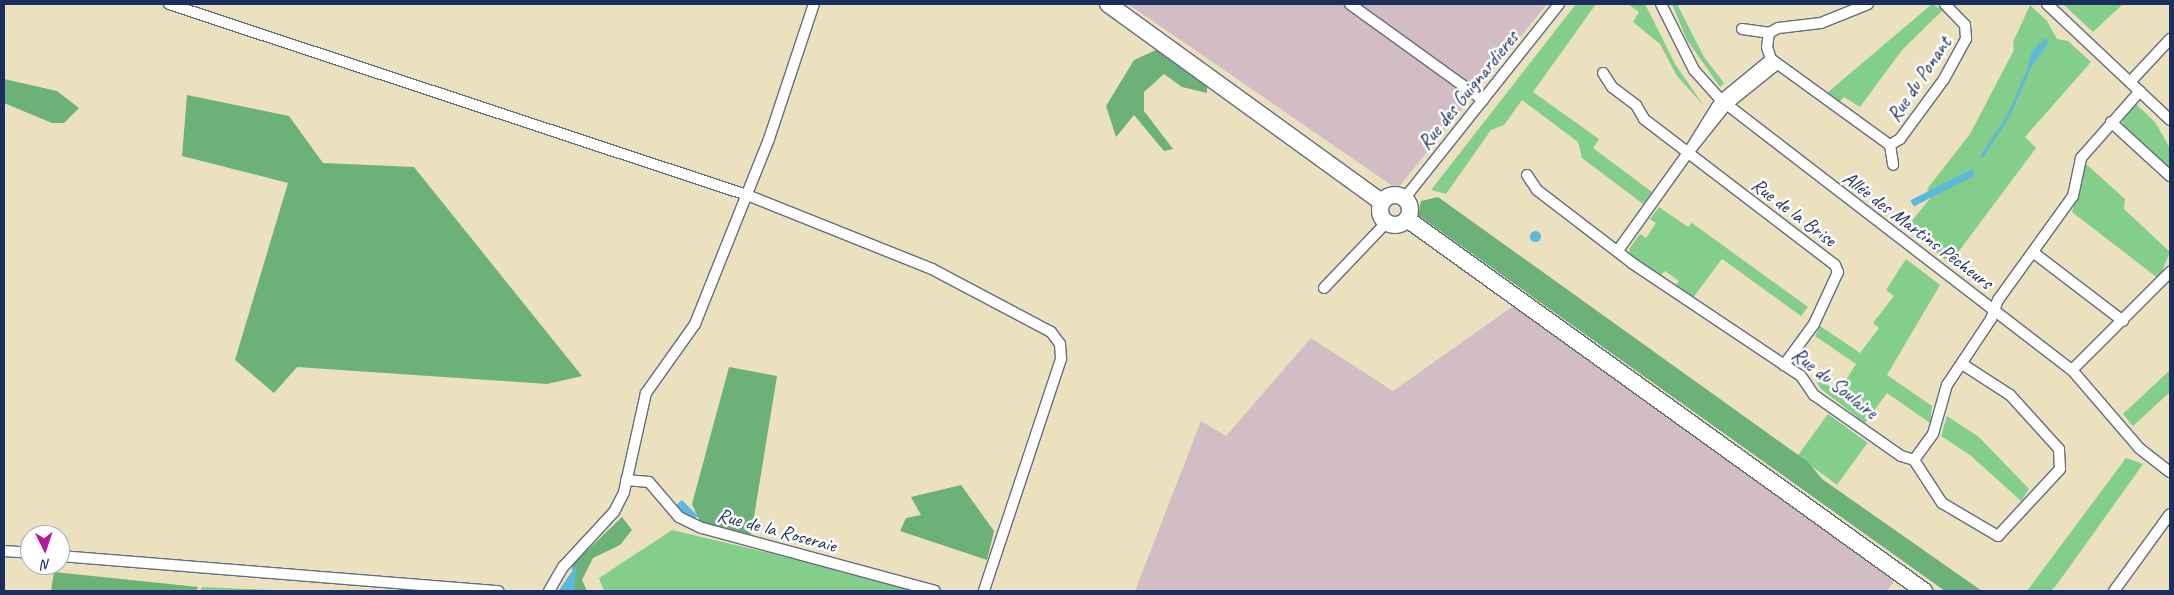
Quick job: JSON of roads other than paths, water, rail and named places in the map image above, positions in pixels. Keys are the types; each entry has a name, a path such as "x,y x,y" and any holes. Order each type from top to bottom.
{"main road":[{"path":"1108,4 1382,202"},
{"path":"1395,195 1404,199 1410,211 1407,220 1399,225 1386,223 1380,215 1382,202 1395,195"},
{"path":"1407,220 1924,591"}],"street":[{"path":"169,4 747,195 932,269 1058,339 1061,360 984,591"},
{"path":"549,591 563,567 614,512 626,480 646,393 695,324 747,195 814,4"},
{"path":"1350,4 1483,100"},
{"name":"Rue des Guignardieres","path":"1404,199 1559,4"},
{"name":"Allée des Martins Pêcheurs","path":"1661,4 1694,70 1723,102 2072,370 2139,448 2170,472"},
{"path":"1742,29 1769,33 1821,23 1868,4"},
{"name":"Rue du Ponant","path":"1890,145 1900,139 1944,79 1966,39 1965,25 1945,4"},
{"path":"2047,4 2170,120"},
{"path":"1619,250 1723,102 1774,62 1769,33"},
{"path":"2130,82 2170,39"},
{"name":"Rue du Ponant","path":"1774,62 1890,145 1892,165"},
{"name":"Rue de la Brise","path":"1603,73 1612,87 1636,105 1644,119 1690,150 1747,201 1836,265 1838,272 1814,324 1784,365"},
{"path":"1962,364 2010,395 2059,448 2060,469 1998,536 1990,536 1942,503 1914,460 1933,434 1947,385 1995,309 2073,196 2081,158 2140,91"},
{"path":"2111,122 2170,176"},
{"name":"Rue du Soulaire","path":"1527,175 1538,190 1688,304 1715,316 1801,376 1814,395 1901,456 1914,460"},
{"path":"1324,288 1386,223"},
{"path":"2034,253 2123,321"},
{"path":"2072,370 2170,272"},
{"name":"Rue de la Roseraie","path":"626,480 649,482 679,517 702,528 935,591"},
{"path":"2114,591 2170,514"},
{"path":"4,551 20,552"},
{"path":"70,557 499,591"}],"water":[{"path":"2045,38 2049,41 2025,77 2032,51"},
{"path":"1972,169 1975,175 1914,207 1911,200"},
{"path":"1535,230 1541,236 1535,242 1529,236"},
{"path":"682,500 698,516 693,520 675,506"},
{"path":"577,564 574,591 558,591 559,590"}],"waterway":[{"path":"1982,155 2007,117 2026,74"}]}
